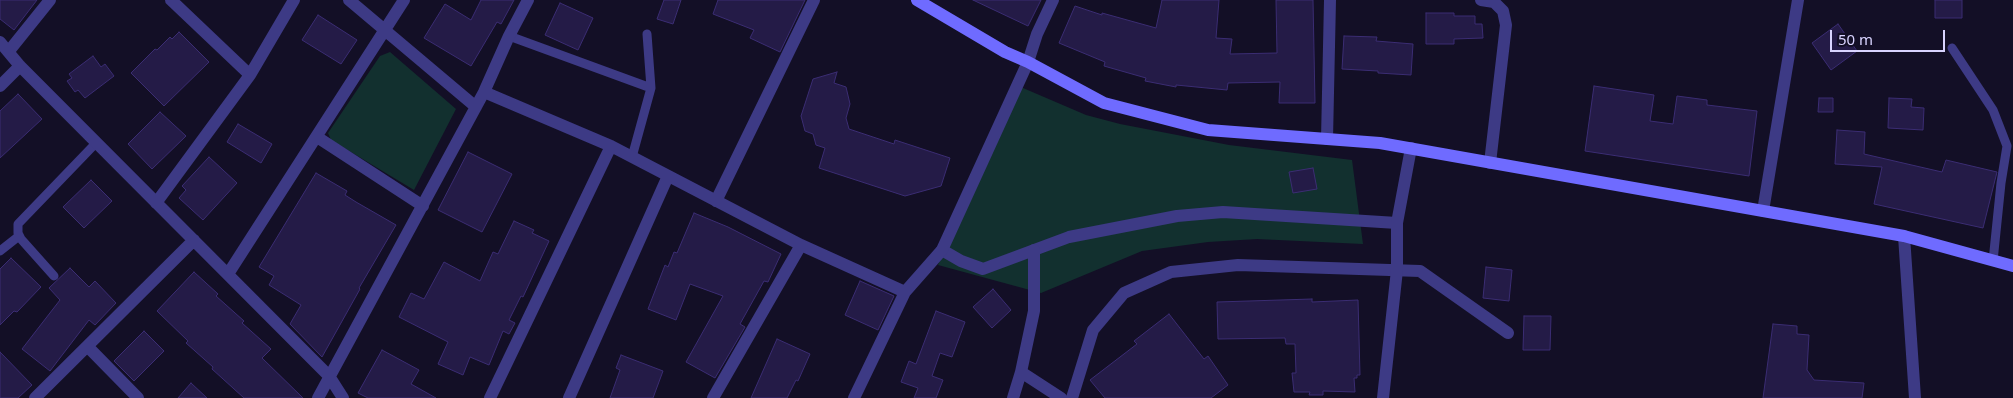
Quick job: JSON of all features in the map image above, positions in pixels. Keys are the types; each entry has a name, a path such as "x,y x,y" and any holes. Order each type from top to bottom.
{"main road":[{"path":"917,0 1005,52 1028,62 1104,103 1208,130 1380,143 1411,148 1904,236 2013,266"}],"street":[{"path":"50,0 4,47 20,66 96,143 329,376 343,398"},
{"path":"171,0 250,75"},
{"path":"156,203 250,75 294,0"},
{"path":"349,0 476,107"},
{"path":"228,274 404,0"},
{"path":"318,398 484,92 509,36 528,0"},
{"path":"716,201 814,0"},
{"path":"854,398 905,292 942,250 1028,62 1037,34 1054,0"},
{"path":"1327,139 1330,0"},
{"path":"1481,0 1494,2 1503,11 1506,25 1490,163"},
{"path":"1763,211 1796,22 1798,0"},
{"path":"0,86 20,66"},
{"path":"484,92 611,146 801,244 905,292"},
{"path":"317,137 423,206"},
{"path":"490,398 611,146"},
{"path":"1383,398 1397,270 1397,224 1411,148"},
{"path":"569,398 668,176"},
{"path":"942,250 961,261 983,270 1069,238 1177,216 1214,213 1397,224"},
{"path":"1904,236 1915,398"},
{"path":"35,398 194,240"},
{"path":"713,398 801,244"},
{"path":"1013,398 1021,372 1034,311 1034,250"},
{"path":"1072,398 1093,330 1124,294 1171,272 1238,265 1420,271 1508,334"},
{"path":"88,347 138,398"},
{"path":"1021,372 1060,398"}],"lane":[{"path":"632,157 651,88 647,34"},
{"path":"509,36 651,88"},
{"path":"1952,48 1993,110 2007,146 1993,261"},
{"path":"54,276 18,236 18,224 96,143"},
{"path":"0,251 18,236"}],"green space":[{"path":"390,52 456,109 414,190 331,140 328,133 380,56"},
{"path":"1016,85 1086,115 1120,124 1229,145 1352,160 1363,244 1257,239 1208,242 1142,251 1041,293 938,265"}],"building":[{"path":"0,0 37,0 14,30 0,19"},
{"path":"481,0 514,0 501,24 497,22 471,66 424,38 445,4 471,20"},
{"path":"664,0 681,0 673,24 657,19"},
{"path":"718,0 805,0 780,52 750,38 754,30 713,14"},
{"path":"973,0 1041,0 1028,26"},
{"path":"1162,0 1219,0 1216,38 1232,39 1230,54 1277,53 1276,0 1313,0 1315,103 1279,103 1280,82 1228,83 1227,90 1176,85 1176,87 1145,81 1146,78 1104,66 1105,62 1059,43 1075,6 1102,15 1102,13 1156,28"},
{"path":"1935,0 1962,0 1962,18 1935,18"},
{"path":"560,3 593,18 578,50 545,35"},
{"path":"1426,13 1454,13 1454,16 1475,16 1475,24 1482,24 1483,38 1454,39 1454,44 1426,44"},
{"path":"318,15 357,40 341,64 302,40"},
{"path":"1838,24 1857,51 1831,70 1812,43"},
{"path":"179,32 209,62 164,106 131,73 155,49 157,50 170,37 172,39"},
{"path":"1344,36 1377,37 1376,41 1413,44 1411,75 1342,69"},
{"path":"93,56 101,67 105,64 114,76 85,98 78,90 75,92 67,81 72,78 69,74"},
{"path":"837,72 834,83 846,87 850,104 846,118 849,129 894,144 895,140 950,158 941,186 905,196 819,168 825,148 816,145 813,134 805,131 801,116 813,79"},
{"path":"1594,86 1654,95 1650,121 1673,124 1677,96 1707,100 1707,105 1757,111 1749,176 1585,151"},
{"path":"18,94 42,119 0,158 0,111"},
{"path":"1819,98 1833,98 1833,112 1818,112"},
{"path":"1889,98 1912,99 1911,107 1924,108 1923,130 1888,128"},
{"path":"160,112 186,136 152,169 128,144"},
{"path":"238,124 272,144 261,163 227,142"},
{"path":"1837,130 1865,132 1864,154 1942,172 1946,160 1997,172 1983,228 1874,204 1882,167 1835,164"},
{"path":"468,152 512,174 482,232 438,210"},
{"path":"209,157 237,183 203,220 179,198 186,190 182,186"},
{"path":"1313,168 1317,189 1293,193 1289,172"},
{"path":"316,173 347,191 345,195 396,225 322,357 290,324 301,305 269,285 274,276 259,267"},
{"path":"91,180 112,201 84,228 63,207"},
{"path":"694,213 728,227 781,254 768,282 764,281 740,324 745,327 715,378 686,362 723,296 690,284 676,320 648,309 665,265 668,267 674,252 677,253"},
{"path":"514,221 534,230 532,233 549,241 523,297 521,296 509,320 515,323 509,334 503,331 489,365 470,357 463,375 438,364 448,342 399,317 411,293 424,299 444,262 480,281 493,252 498,254"},
{"path":"11,258 41,287 17,312 14,311 0,325 0,269"},
{"path":"1486,267 1512,270 1509,301 1483,298"},
{"path":"70,268 89,287 95,281 116,303 95,325 89,320 50,371 22,349 60,300 49,288"},
{"path":"194,272 218,294 216,296 244,321 242,323 271,349 262,358 303,398 244,398 186,343 188,341 157,311"},
{"path":"860,281 894,296 878,330 845,315"},
{"path":"993,289 1011,310 992,328 973,307"},
{"path":"1312,299 1312,302 1358,300 1360,375 1354,378 1355,392 1323,391 1323,395 1309,395 1310,392 1294,392 1292,373 1296,373 1295,344 1286,344 1285,338 1218,339 1217,302"},
{"path":"936,311 965,322 952,357 940,353 932,376 943,380 936,398 914,398 918,388 901,382 909,361 916,364"},
{"path":"1169,314 1204,359 1208,356 1228,385 1211,398 1105,398 1090,380 1137,344 1134,341"},
{"path":"1524,316 1551,316 1550,350 1523,350"},
{"path":"1773,324 1797,326 1797,334 1809,335 1807,370 1814,380 1864,383 1862,398 1763,398"},
{"path":"144,331 164,351 134,381 114,361"},
{"path":"777,339 810,354 798,381 796,380 787,398 751,398"},
{"path":"382,350 419,370 411,384 436,398 368,398 358,393"},
{"path":"0,352 32,385 18,398 0,398"},
{"path":"621,355 663,371 653,398 610,398 620,370 616,368"},
{"path":"191,383 207,398 178,398"}]}
